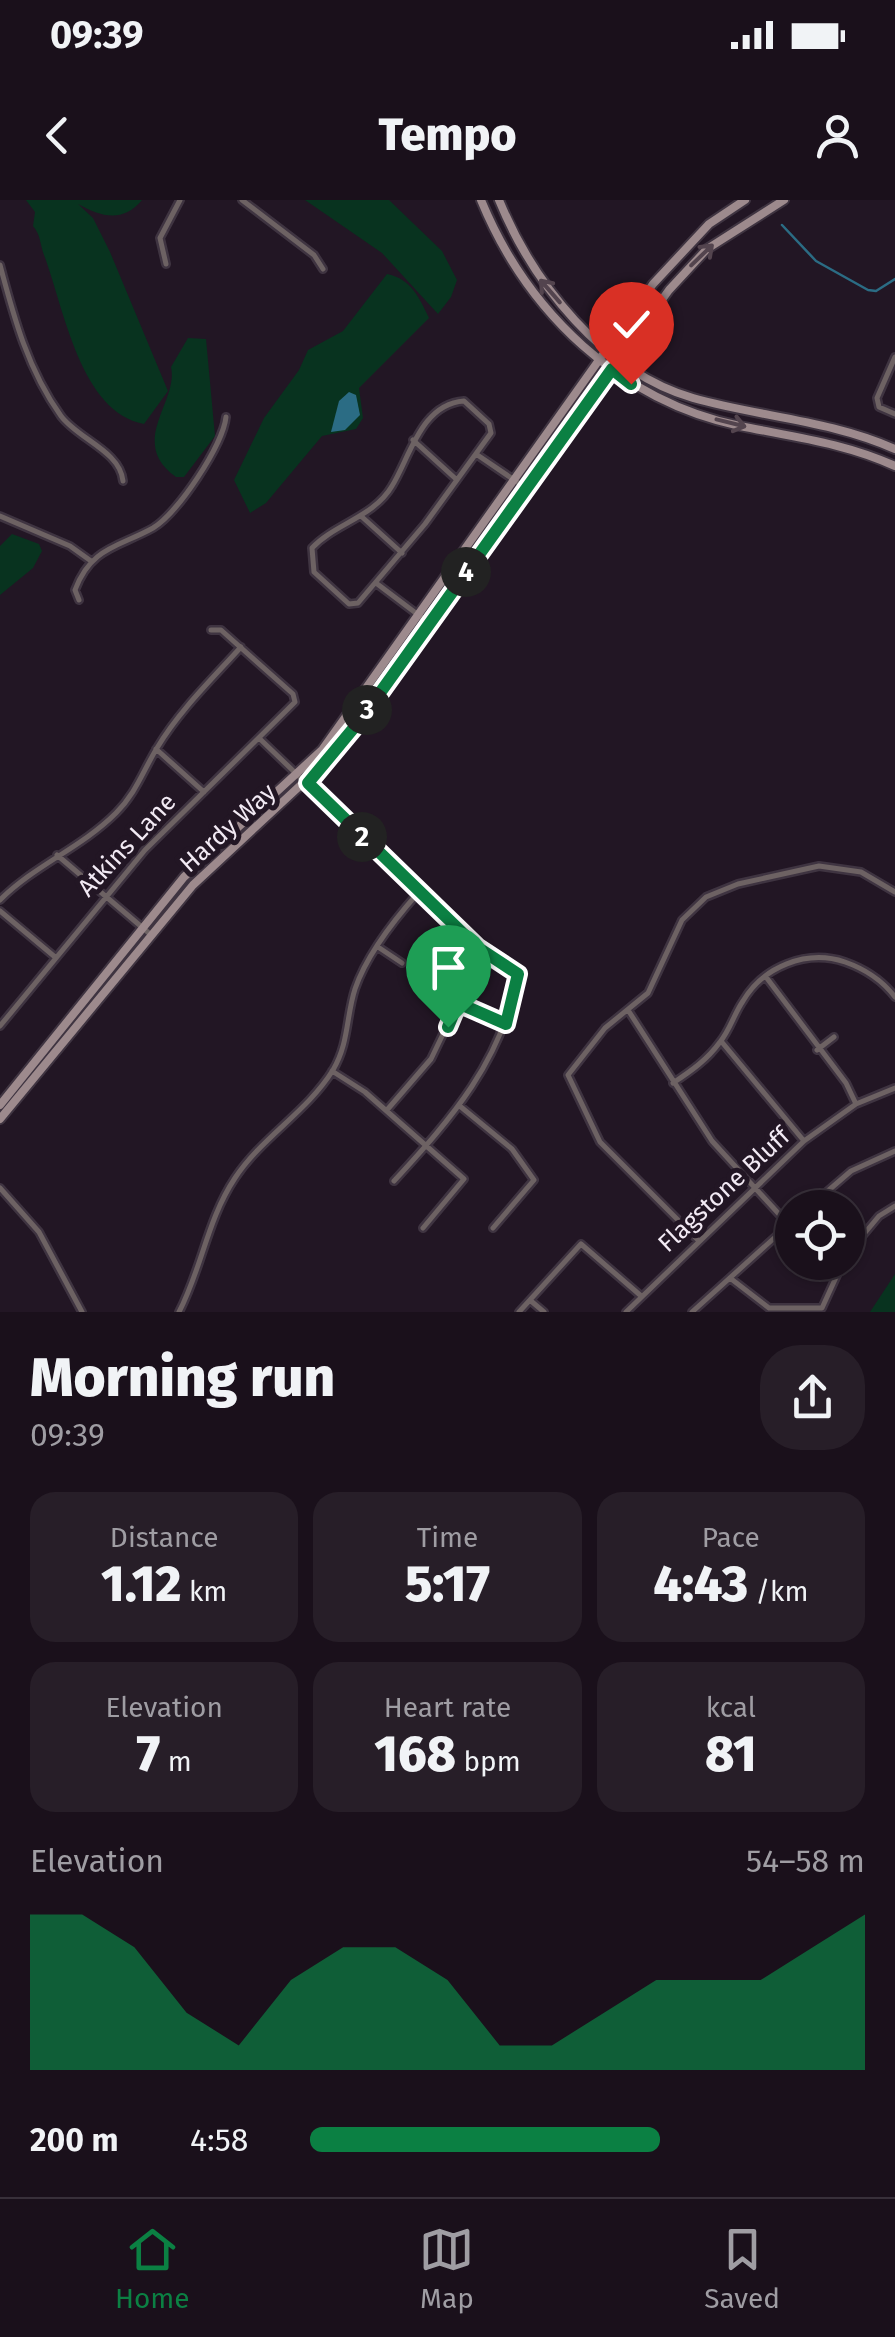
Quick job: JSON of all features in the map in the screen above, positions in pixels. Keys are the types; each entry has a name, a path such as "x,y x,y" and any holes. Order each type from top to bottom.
{"main road":[{"path":"481,200 496,237 530,292 612,369 693,413 865,452 895,466"},
{"path":"499,200 542,284 620,358 688,396 800,419 895,449"},
{"name":"Hardy Way","path":"0,1105 207,854 322,750 684,247 745,200"},
{"name":"Hardy Way","path":"0,1120 146,930 228,851 308,783 362,718 669,290 707,249 784,200"}],"street":[{"path":"166,264 160,238 180,200"},
{"path":"242,200 314,255 322,268"},
{"path":"0,265 12,311 49,398 73,429 118,463 123,482"},
{"path":"0,315 12,311"},
{"path":"895,357 877,398 879,407 895,414"},
{"path":"464,401 489,424 491,433 476,454 402,553 358,603 349,604 310,563 312,548 320,540 360,516 391,488 413,440 455,402 464,401"},
{"path":"79,600 76,590 92,562 116,542 166,518 224,434 226,417"},
{"path":"413,440 457,480"},
{"path":"476,454 526,488"},
{"path":"0,516 70,546 92,562"},
{"path":"360,516 402,553"},
{"path":"376,583 429,623"},
{"path":"0,900 57,855 82,842 123,806 156,749 241,647 222,630 211,630"},
{"name":"Atkins Lane","path":"0,1026 104,897 295,702 294,694 241,647"},
{"path":"260,738 477,947 518,974 506,1024 479,1081 394,1181"},
{"path":"156,749 204,792"},
{"path":"57,855 146,930"},
{"path":"699,1241 600,1142 568,1075 604,1028 657,980 682,920 722,889 819,866 861,872 895,892"},
{"path":"179,1312 216,1210 236,1176 308,1104 332,1071 349,1033 356,986 378,947 418,893"},
{"path":"0,911 56,958"},
{"path":"378,947 402,963"},
{"path":"673,1083 699,1066 721,1041 743,1000 765,976 788,962 834,959 879,980 895,997"},
{"path":"765,976 817,1050 838,1072 856,1104"},
{"path":"387,1110 431,1059 458,1003 506,1024"},
{"path":"628,1010 712,1140 775,1208"},
{"path":"0,1012 7,1018"},
{"path":"817,1050 834,1037"},
{"path":"721,1041 804,1141"},
{"path":"332,1071 387,1110 464,1179 423,1228"},
{"name":"Flagstone Bluff","path":"626,1312 804,1141 856,1104 895,1088"},
{"path":"460,1106 512,1149 534,1180 493,1228"},
{"path":"829,1190 851,1171 895,1152"},
{"path":"0,1188 39,1232 82,1312"},
{"path":"865,1232 878,1216 895,1206"},
{"path":"692,1312 775,1238"},
{"path":"519,1312 580,1244 640,1296"},
{"path":"730,1278 770,1308 822,1308 834,1280"},
{"path":"530,1300 544,1312"}],"green space":[{"path":"26,200 142,200 127,212 111,216 78,204 93,218 110,252 168,391 144,424 122,415 104,400 90,379 68,329 33,226 35,212"},
{"path":"305,200 389,200 442,251 457,280 451,297 438,314 382,253"},
{"path":"387,274 408,285 429,318 359,388 363,418 356,429 322,436 266,503 250,513 234,480 264,418 299,370 308,350 343,331"},
{"path":"188,338 206,339 215,436 184,477 176,477 162,464 155,436 172,380 171,367"},
{"path":"12,534 39,544 42,551 33,568 0,595 0,546"},
{"path":"895,1274 895,1312 870,1312"}],"water":[{"path":"349,392 356,395 360,415 345,430 331,432 339,401"}],"waterway":[{"path":"782,225 816,261 868,290 876,291 895,279"}],"route":[{"path":"448,1027 458,1003 506,1024 518,974 477,947 308,783 362,718 612,369 631,384"}]}
